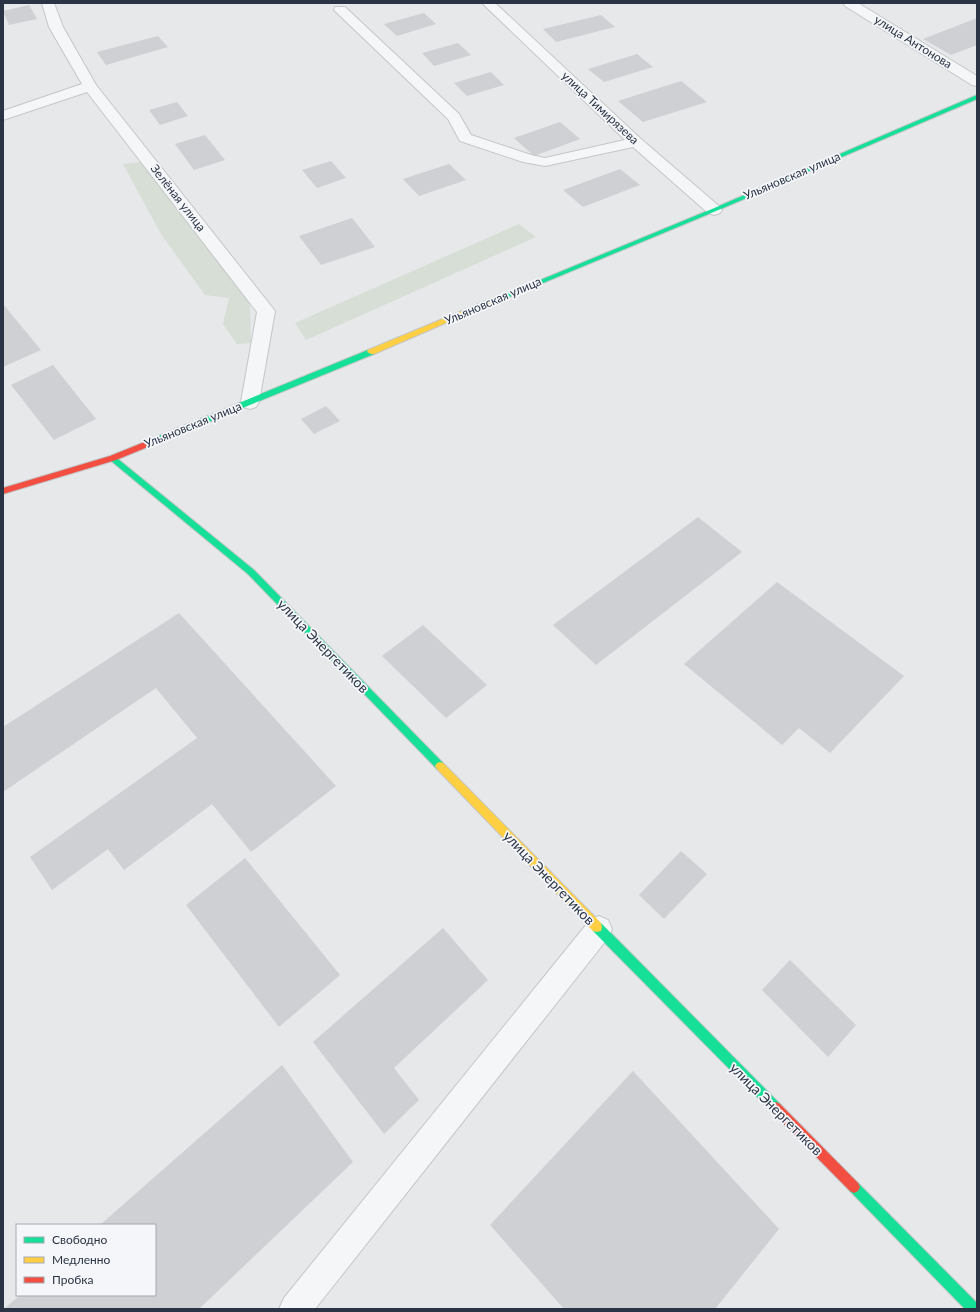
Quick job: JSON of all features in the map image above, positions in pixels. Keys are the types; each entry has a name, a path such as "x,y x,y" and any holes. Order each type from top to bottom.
{"main road":[{"name":"Ульяновская улица","path":"3,491 113,458 714,210 977,97"},
{"name":"улица Энергетиков","path":"113,458 251,572 599,929 974,1309"}],"street":[{"name":"Зелёная улица","path":"48,3 56,26 90,86 266,311 250,402"},
{"name":"улица Тимирязева","path":"488,3 636,142 714,210"},
{"name":"улица Антонова","path":"849,3 977,82"},
{"path":"340,10 454,117 465,138 528,159 545,162 636,142"},
{"path":"3,116 90,86"},
{"path":"295,1309 599,929"}],"shaded area":[{"path":"141,162 250,304 251,343 237,344 223,324 229,298 205,295 161,234 123,164"},
{"path":"519,224 536,237 306,340 295,323"}],"building":[{"path":"29,5 37,19 9,25 3,11"},
{"path":"424,13 436,24 397,36 384,24"},
{"path":"601,15 615,27 556,42 543,29"},
{"path":"977,18 977,45 951,55 923,39"},
{"path":"158,36 168,47 106,65 97,52"},
{"path":"458,43 471,55 434,66 422,53"},
{"path":"637,54 653,67 604,82 588,69"},
{"path":"491,72 504,85 467,96 454,83"},
{"path":"681,81 707,102 643,122 618,101"},
{"path":"177,102 188,116 160,125 149,110"},
{"path":"560,122 580,139 534,156 514,138"},
{"path":"205,135 225,160 194,170 175,144"},
{"path":"331,161 346,178 317,188 302,170"},
{"path":"449,164 466,180 419,196 403,179"},
{"path":"620,169 640,185 583,207 563,190"},
{"path":"352,218 375,247 321,265 299,236"},
{"path":"3,304 41,350 3,367"},
{"path":"53,365 96,419 54,440 11,385"},
{"path":"326,406 340,421 314,434 301,419"},
{"path":"698,517 742,552 596,665 553,625"},
{"path":"777,582 904,676 830,753 799,728 782,745 684,664"},
{"path":"179,613 336,786 251,852 212,804 124,870 108,849 52,890 30,857 197,738 156,688 3,792 3,727"},
{"path":"423,625 487,685 446,718 382,656"},
{"path":"681,851 707,874 664,919 639,895"},
{"path":"245,858 340,975 279,1027 186,905"},
{"path":"443,928 488,980 394,1068 419,1100 384,1134 313,1042"},
{"path":"790,960 856,1025 828,1057 762,990"},
{"path":"282,1065 353,1162 199,1309 4,1309 19,1296 156,1296 156,1224 101,1224"},
{"path":"633,1071 779,1229 715,1309 564,1309 490,1225"}],"traffic: fast":[{"path":"500,298 714,210 977,97"},
{"path":"147,444 371,352"},
{"path":"113,458 251,572 440,766"},
{"path":"597,927 776,1108"},
{"path":"854,1187 974,1309"}],"traffic: slow":[{"path":"371,352 500,298"},
{"path":"440,766 597,927"}],"traffic: jam":[{"path":"3,491 113,458 147,444"},
{"path":"776,1108 854,1187"}]}
